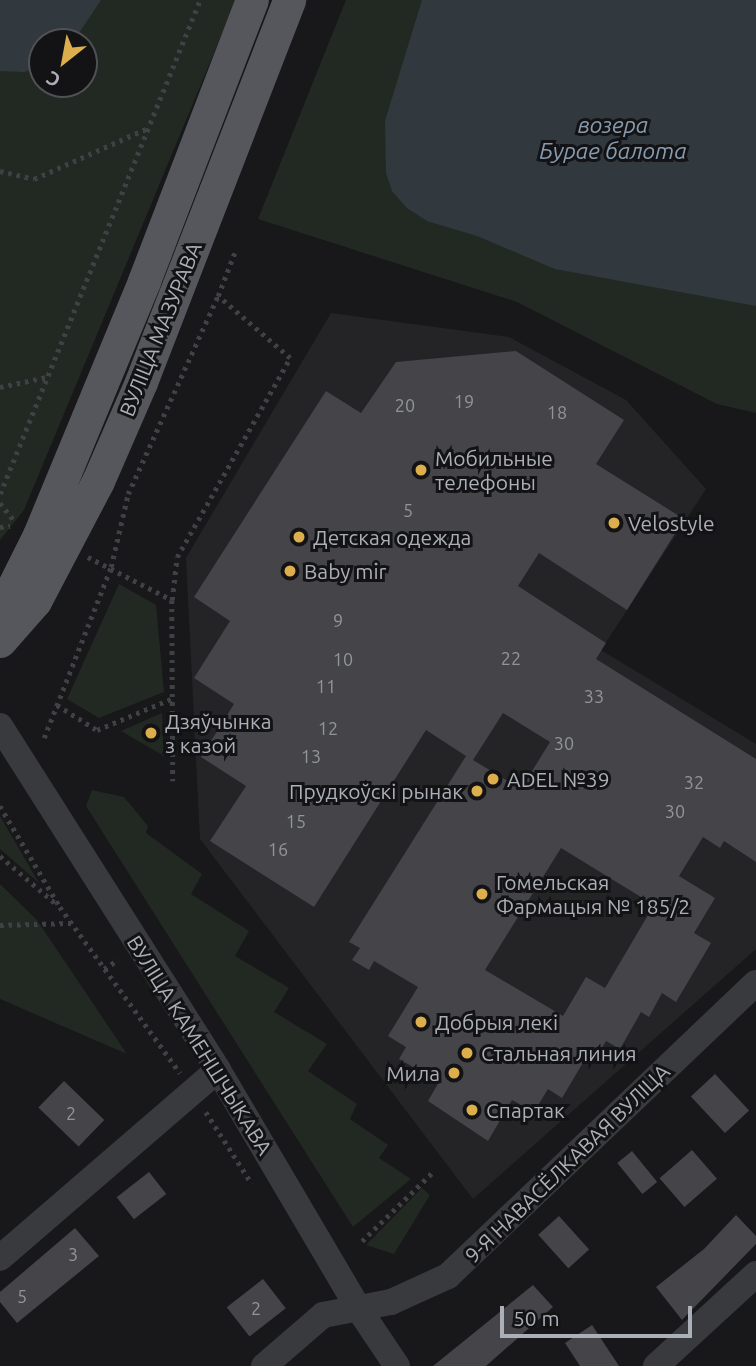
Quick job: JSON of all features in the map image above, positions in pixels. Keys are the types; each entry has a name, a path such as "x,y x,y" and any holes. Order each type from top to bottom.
{"main road":[{"name":"ВУЛІЦА МАЗУРАВА","path":"0,613 39,535 144,281 253,0"},
{"name":"ВУЛІЦА МАЗУРАВА","path":"0,641 35,601 97,481 141,382 289,0"}],"street":[{"name":"ВУЛІЦА КАМЕНШЧЫКАВА","path":"0,726 218,1070 358,1308 397,1366"},
{"name":"9-Я НАВАСЁЛКАВАЯ ВУЛІЦА","path":"264,1366 323,1315 391,1302 448,1276 756,983"},
{"path":"0,1258 218,1070"},
{"path":"656,1366 756,1274"}],"path":[{"path":"0,494 200,0"},
{"path":"0,171 34,179 150,127"},
{"path":"44,738 111,567 128,494 218,296 236,249"},
{"path":"173,781 172,600 177,557 290,358 218,296"},
{"path":"0,387 48,377"},
{"path":"0,503 18,525"},
{"path":"84,555 172,600"},
{"path":"57,705 97,730 173,698"},
{"path":"0,806 61,907 192,1090 258,1193"},
{"path":"0,856 61,907"},
{"path":"0,925 72,923"},
{"path":"362,1241 433,1172"}],"shaded area":[{"path":"0,0 236,0 24,510 0,540"},
{"name":"возера Бурае балота","path":"346,0 756,0 756,413 717,404 517,302 258,219"},
{"name":"Прудкоўскі рынак","path":"331,313 509,337 626,400 706,489 601,650 756,744 756,949 473,1199 200,839 186,558"},
{"path":"119,584 156,605 164,692 99,718 67,699"},
{"path":"162,713 164,756 121,731"},
{"path":"92,790 124,797 148,826 146,833 202,874 191,894 249,931 235,956 289,988 274,1012 327,1044 308,1071 357,1104 350,1119 388,1145 379,1158 411,1179 353,1227 86,806"},
{"path":"0,816 39,883 0,849"},
{"path":"0,884 37,920 127,1054 0,999"},
{"path":"422,1188 430,1195 394,1254 366,1245"}],"water":[{"path":"0,0 101,0 82,28 28,28 28,71 0,71"},
{"name":"возера Бурае балота","path":"422,0 756,0 756,306 555,269 477,236 427,221 407,208 392,191 386,173 385,121"}],"building":[{"name":"Прудкоўскі рынак","path":"516,351 624,420 596,464 684,519 627,610 539,553 518,586 606,643 596,659 756,759 756,862 724,841 720,848 703,837 679,876 715,898 694,933 711,943 676,1002 662,993 649,1017 641,1012 620,1049 606,1041 592,1065 584,1061 562,1098 548,1089 534,1112 512,1100 488,1141 428,1101 439,1082 399,1059 406,1047 388,1036 418,987 374,961 369,970 352,960 360,948 349,942 466,756 426,730 314,907 210,841 246,786 201,757 234,704 194,678 230,621 194,597 326,391 361,413 396,362","holes":["503,713 550,742 521,789 473,760","561,848 654,905 605,988 586,977 563,1016 485,970"]},
{"path":"715,1074 749,1111 725,1133 691,1097"},
{"path":"64,1081 104,1120 79,1147 38,1108"},
{"path":"692,1150 717,1179 684,1207 660,1178"},
{"path":"632,1151 657,1182 642,1194 617,1163"},
{"path":"149,1172 166,1194 134,1219 117,1197"},
{"path":"736,1215 756,1236 756,1244 682,1320 656,1287 704,1249"},
{"path":"559,1216 589,1249 568,1268 538,1235"},
{"path":"75,1228 99,1256 17,1323 0,1302 0,1292"},
{"path":"263,1279 286,1308 250,1336 227,1307"},
{"path":"533,1285 553,1307 486,1366 433,1366"},
{"path":"592,1325 619,1366 580,1366 565,1343"}],"place":[{"name":"Мобильные телефоны","path":"421,470"},
{"name":"Velostyle","path":"614,523"},
{"name":"Детская одежда","path":"299,537"},
{"name":"Baby mir","path":"290,571"},
{"name":"Дзяўчынка з казой","path":"151,733"},
{"name":"ADEL №39","path":"493,779"},
{"name":"Прудкоўскі рынак","path":"477,791"},
{"name":"Гомельская Фармацыя № 185/2","path":"482,894"},
{"name":"Добрыя лекі","path":"421,1022"},
{"name":"Стальная линия","path":"467,1053"},
{"name":"Мила","path":"454,1073"},
{"name":"Спартак","path":"472,1110"}]}
